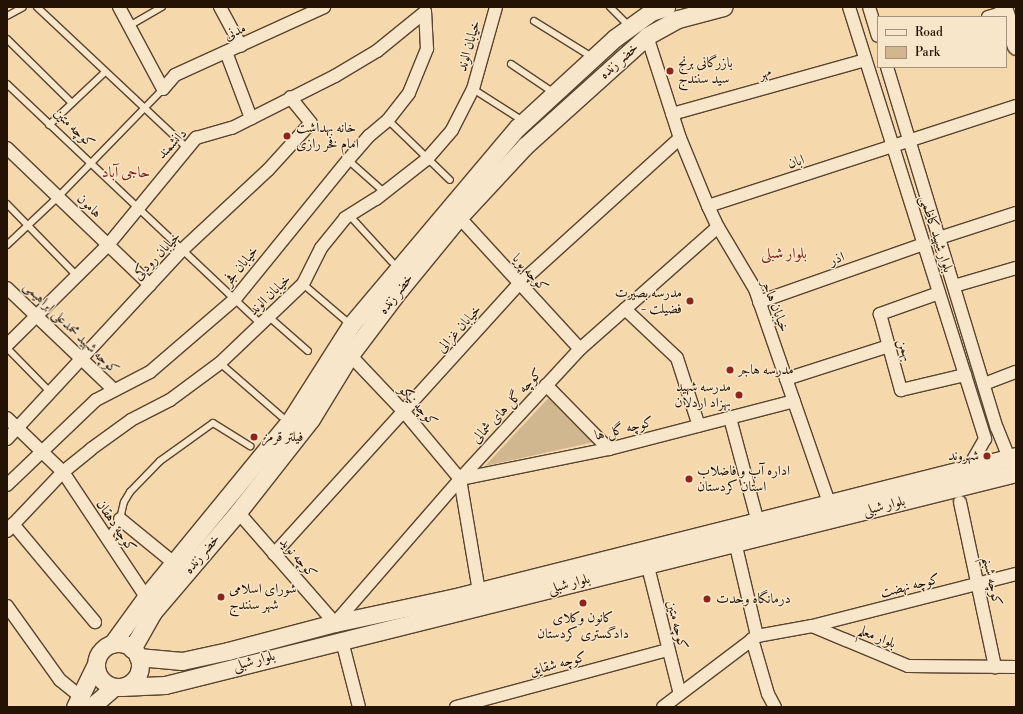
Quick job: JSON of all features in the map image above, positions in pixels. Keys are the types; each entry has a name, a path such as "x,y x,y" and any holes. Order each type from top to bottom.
{"street":[{"path":"119,7 163,89"},
{"path":"220,7 241,46"},
{"name":"مدنی","path":"163,89 175,75 324,7"},
{"path":"412,7 427,9"},
{"name":"خیابان الوند","path":"10,527 63,472 125,424 170,400 220,363 303,284 321,248 350,216 427,159 452,130 473,89 496,7"},
{"name":"خضر زنده","path":"135,653 153,612 238,512 311,419 350,355 400,288 459,217 525,146 647,36 678,19 723,7"},
{"name":"بلوار شهید کاظمی","path":"849,7 985,439 968,468"},
{"path":"869,7 877,33"},
{"name":"خضر زنده","path":"112,644 146,597 292,418 351,326 524,122 630,27 657,8"},
{"name":"دانشمند","path":"7,346 108,245 196,138 232,128 290,97 335,76 377,50 427,9"},
{"name":"خیابان فجر","path":"7,485 96,400 150,372 235,299 348,160 369,136 388,120 409,93 427,49 427,9"},
{"path":"990,16 1004,9"},
{"path":"1007,18 1016,46"},
{"name":"خیابان هاجر","path":"647,36 680,138 708,206 718,227 755,289 829,503"},
{"path":"226,52 251,118"},
{"name":"مهر","path":"672,114 865,60"},
{"name":"بلوار شهید کاظمی","path":"887,68 984,384 1014,462"},
{"name":"خیابان رودکی","path":"7,439 181,251 268,170 311,123 290,97"},
{"name":"ابان","path":"708,206 910,142 1016,106"},
{"name":"خیابان غزالی","path":"274,554 519,284 680,138"},
{"name":"هامون","path":"7,148 150,285"},
{"path":"939,238 1016,213"},
{"name":"کوچه پویا","path":"459,217 580,349"},
{"name":"کوچه گل های شمالی","path":"335,623 460,479 580,349 718,227"},
{"name":"اذر","path":"759,302 924,244"},
{"path":"954,286 1016,268"},
{"name":"کوچه شهید محمدعلی ابراهیمی","path":"7,288 114,390"},
{"name":"بهمن","path":"939,293 880,314 901,390 965,375"},
{"path":"625,309 677,358 700,426"},
{"path":"786,379 889,346"},
{"name":"کوچه نیکو","path":"350,355 404,412 460,479"},
{"path":"984,384 1016,372"},
{"path":"546,385 610,449"},
{"name":"کوچه گل ها","path":"460,479 610,449 794,401"},
{"name":"کوچه دهقان","path":"7,418 63,472 146,597"},
{"path":"730,418 757,519"},
{"name":"بلوار شبلی","path":"135,653 182,661 272,641 335,623 479,591 757,519 829,503 968,468 1014,462"},
{"name":"بلوار شبلی","path":"117,687 165,685 342,641 735,542 1014,462"},
{"path":"460,479 479,591"},
{"name":"کوچه شبنم","path":"960,502 994,667"},
{"name":"کوچه نوید","path":"238,512 335,623"},
{"path":"120,519 174,563"},
{"path":"10,527 95,622"},
{"path":"735,542 768,694 775,707"},
{"name":"کوچه متین","path":"647,563 667,650 680,694"},
{"name":"کوچه نهضت","path":"812,626 1016,574"},
{"path":"7,606 60,680 82,703"},
{"path":"335,623 342,641 359,707"},
{"path":"663,707 755,637 812,626"},
{"name":"بلوار معلم","path":"812,626 908,666 1016,667"},
{"path":"112,644 126,645 135,653 137,676 82,703 100,652 112,644"},
{"name":"کوچه شقایق","path":"456,707 667,650"},
{"name":"بلوار معلم","path":"994,667 1016,660"},
{"path":"96,666 101,680 117,687"}],"lane":[{"path":"7,16 23,7"},
{"path":"37,7 187,148"},
{"path":"129,26 162,7"},
{"path":"610,7 630,27"},
{"path":"534,21 594,58"},
{"path":"7,39 72,103"},
{"path":"511,64 555,94"},
{"path":"49,125 105,72"},
{"name":"کوچه متین","path":"7,84 181,251 235,299 308,351"},
{"path":"7,245 58,197 163,89"},
{"path":"473,89 524,122"},
{"path":"388,120 450,180"},
{"path":"348,160 384,192"},
{"path":"7,204 29,224 77,276"},
{"path":"350,216 392,262"},
{"path":"303,284 351,326"},
{"path":"7,346 51,393"},
{"path":"220,363 281,416"},
{"path":"107,540 120,519 124,502 145,476 180,445 213,423 250,446"}],"green space":[{"path":"553,393 599,441 485,466"}],"place":[{"name":"بازرگانی برنج سید سنندج","path":"670,71"},
{"name":"خانه بهداشت امام فخر رازی","path":"287,136"},
{"name":"مدرسه بصیرت - فضیلت","path":"690,301"},
{"name":"مدرسه هاجر","path":"730,370"},
{"name":"مدرسه شهید بهزاد اردلان","path":"739,395"},
{"name":"فیلتر قرمز","path":"254,437"},
{"name":"شهروند","path":"987,456"},
{"name":"اداره آب و فاضلاب استان کردستان","path":"689,479"},
{"name":"شورای اسلامی شهر سنندج","path":"221,597"},
{"name":"درمانگاه وحدت","path":"707,599"},
{"name":"کانون وکلای دادگستری کردستان","path":"583,603"}],"district":[{"name":"حاجی آباد","path":"126,173"},
{"name":"بلوار شبلی","path":"784,254"}]}
